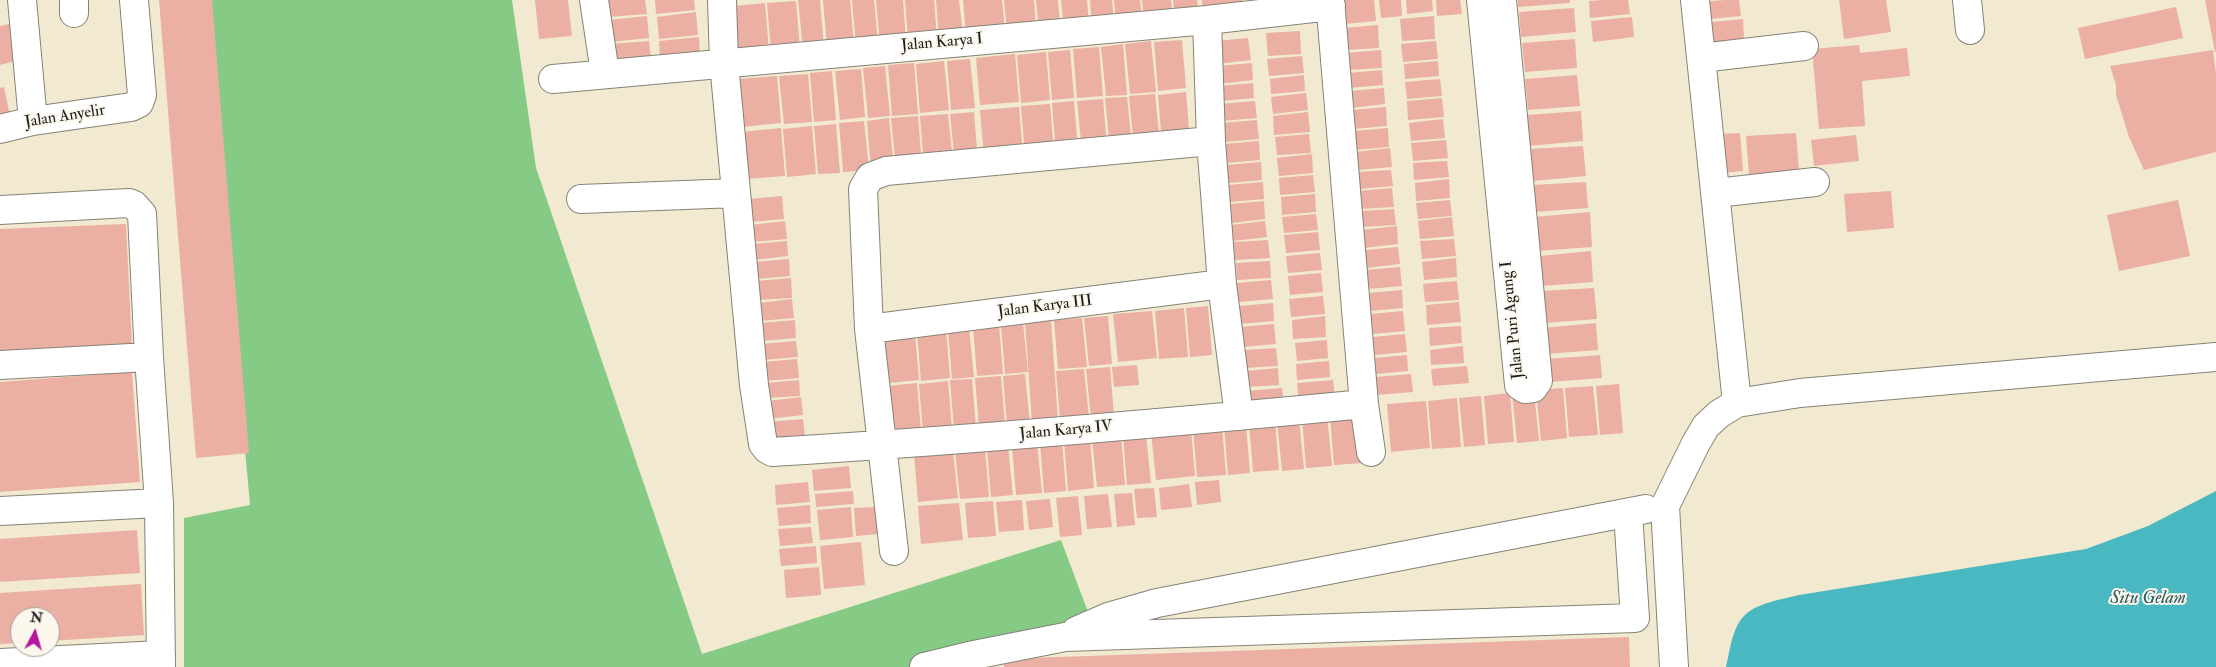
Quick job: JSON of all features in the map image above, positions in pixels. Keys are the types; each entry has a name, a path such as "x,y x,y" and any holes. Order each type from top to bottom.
{"street":[{"name":"Jalan Anyelir","path":"0,129 33,121 131,107 139,102 142,95 134,0"},
{"path":"594,0 605,73"},
{"path":"581,199 736,193 724,63 722,0"},
{"name":"Jalan Puri Agung I","path":"1481,0 1501,99 1538,381 1536,385 1527,389 1523,389 1519,385 1501,99 1502,0"},
{"path":"1695,0 1737,403"},
{"path":"1967,0 1970,30"},
{"path":"1330,3 1364,404 1371,452"},
{"name":"Jalan Karya I","path":"553,79 1207,20 1330,3"},
{"path":"15,5 33,121"},
{"path":"1207,20 1211,141 1222,284 1239,416"},
{"path":"1701,58 1804,46"},
{"path":"894,550 869,329 863,188 870,177 886,171 1211,141"},
{"path":"1716,193 1815,182"},
{"name":"Jalan Karya IV","path":"736,193 754,385 763,444 767,450 772,452 1239,416 1364,404"},
{"path":"0,210 129,203 142,214 159,503 161,661 0,663"},
{"name":"Jalan Karya III","path":"869,329 1222,284"},
{"path":"0,365 149,357"},
{"path":"1674,667 1665,506 1683,466 1706,426 1719,414 1737,403 1800,393 2216,357"},
{"path":"0,511 159,503"},
{"path":"924,667 969,661 1065,637 1131,608 1665,506"},
{"path":"1065,637 1635,618 1628,513"}],"green space":[{"path":"204,0 512,0 536,168 702,654 1061,540 1094,628 925,667 184,667 184,518 250,505"}],"water":[{"name":"Situ Gelam","path":"2216,491 2216,667 1726,667 1732,640 1740,621 1749,612 1762,605 1799,595 2086,549 2148,526"}],"building":[{"path":"159,0 212,0 249,453 196,458"},
{"path":"535,0 568,0 572,36 539,39"},
{"path":"606,0 645,0 647,14 608,17"},
{"path":"655,0 694,0 695,10 656,14"},
{"path":"798,0 820,0 824,47 803,49"},
{"path":"823,0 850,0 854,45 827,47"},
{"path":"852,0 874,0 878,43 856,45"},
{"path":"876,0 903,0 906,41 880,43"},
{"path":"905,0 934,0 937,37 908,40"},
{"path":"936,0 959,0 963,35 939,37"},
{"path":"963,0 1002,0 1005,31 966,35"},
{"path":"1004,0 1034,0 1036,29 1007,32"},
{"path":"1036,0 1058,0 1060,28 1039,30"},
{"path":"1061,0 1087,0 1089,25 1064,27"},
{"path":"1090,0 1112,0 1114,23 1092,25"},
{"path":"1114,0 1140,0 1142,20 1116,23"},
{"path":"1142,0 1171,0 1173,17 1144,20"},
{"path":"1173,0 1197,0 1199,15 1175,17"},
{"path":"1202,0 1242,0 1243,9 1203,12"},
{"path":"1343,0 1374,0 1376,21 1345,24"},
{"path":"1379,0 1401,0 1402,16 1381,18"},
{"path":"1406,0 1432,0 1433,11 1407,14"},
{"path":"1436,0 1460,0 1462,14 1437,16"},
{"path":"1518,0 1570,0 1570,3 1518,7"},
{"path":"1628,0 1630,14 1590,18 1589,1"},
{"path":"1739,0 1741,16 1701,20 1699,2"},
{"path":"1839,0 1886,0 1891,32 1844,39"},
{"path":"2205,0 2216,0 2216,52 2215,52"},
{"path":"796,1 800,49 771,51 767,3"},
{"path":"765,3 769,51 730,54 726,7"},
{"path":"2176,7 2183,38 2085,59 2078,28"},
{"path":"1574,8 1576,32 1521,37 1519,12"},
{"path":"696,12 698,35 659,39 657,17"},
{"path":"647,16 649,38 610,42 608,20"},
{"path":"1434,16 1435,39 1402,41 1400,19"},
{"path":"1632,17 1634,37 1593,42 1591,21"},
{"path":"1743,19 1744,39 1704,43 1702,23"},
{"path":"13,23 23,59 0,65 0,26"},
{"path":"1378,25 1379,48 1346,50 1344,28"},
{"path":"1300,31 1301,54 1268,56 1266,33"},
{"path":"699,37 700,55 660,59 659,41"},
{"path":"1248,38 1251,60 1217,64 1215,41"},
{"path":"1575,39 1577,68 1525,72 1522,43"},
{"path":"1182,40 1186,88 1158,91 1154,42"},
{"path":"649,41 651,58 612,62 610,44"},
{"path":"1151,41 1156,92 1130,94 1125,44"},
{"path":"1436,41 1438,59 1403,62 1401,44"},
{"path":"1123,44 1127,95 1106,96 1101,47"},
{"path":"1859,45 1860,53 1907,48 1910,76 1862,81 1865,126 1819,129 1812,49"},
{"path":"1099,47 1103,96 1077,98 1073,49"},
{"path":"1070,50 1074,98 1052,100 1048,52"},
{"path":"1381,50 1382,68 1347,70 1345,53"},
{"path":"2213,50 2216,74 2216,152 2144,170 2129,137 2116,95 2116,85 2110,66"},
{"path":"1046,52 1050,100 1021,103 1017,55"},
{"path":"1015,54 1019,102 980,105 976,58"},
{"path":"1302,56 1304,73 1269,76 1267,59"},
{"path":"970,59 975,108 951,110 947,61"},
{"path":"944,61 949,110 920,113 916,64"},
{"path":"1438,61 1439,76 1405,79 1404,64"},
{"path":"914,63 918,114 892,116 888,65"},
{"path":"1252,63 1253,80 1218,84 1217,66"},
{"path":"885,66 890,116 868,118 863,68"},
{"path":"861,69 865,117 840,120 835,71"},
{"path":"1382,70 1383,85 1349,88 1348,73"},
{"path":"832,71 836,120 814,122 810,73"},
{"path":"808,74 812,122 784,124 779,76"},
{"path":"1304,75 1305,91 1271,94 1270,79"},
{"path":"1577,75 1580,106 1528,110 1525,79"},
{"path":"777,76 781,123 742,127 738,79"},
{"path":"1440,79 1442,96 1407,99 1405,82"},
{"path":"1253,83 1254,98 1220,101 1219,86"},
{"path":"4,87 12,125 0,128 0,88"},
{"path":"1384,88 1385,104 1351,108 1350,91"},
{"path":"1186,92 1190,141 1162,143 1158,95"},
{"path":"1306,93 1308,110 1273,114 1271,97"},
{"path":"1155,94 1160,144 1134,146 1129,96"},
{"path":"1127,97 1132,146 1110,148 1105,98"},
{"path":"1442,98 1444,117 1408,120 1407,101"},
{"path":"1103,99 1107,148 1082,151 1077,101"},
{"path":"1074,101 1078,151 1056,153 1052,103"},
{"path":"1255,101 1257,118 1222,121 1220,104"},
{"path":"1050,104 1054,152 1025,155 1021,106"},
{"path":"1019,107 1023,154 984,158 980,110"},
{"path":"1386,107 1387,126 1353,129 1351,110"},
{"path":"1581,111 1583,141 1528,146 1526,115"},
{"path":"974,112 978,161 955,163 950,114"},
{"path":"1308,112 1310,132 1274,135 1273,116"},
{"path":"948,114 953,162 924,165 920,116"},
{"path":"918,116 922,166 896,168 891,118"},
{"path":"889,118 894,169 871,171 867,121"},
{"path":"1443,119 1445,138 1411,141 1409,123"},
{"path":"1257,120 1259,139 1224,142 1222,123"},
{"path":"864,121 869,170 843,172 839,123"},
{"path":"836,124 840,173 818,174 814,126"},
{"path":"812,126 816,174 787,177 783,129"},
{"path":"781,128 785,176 746,179 741,132"},
{"path":"1388,128 1389,147 1354,150 1353,131"},
{"path":"1740,133 1743,171 1722,173 1719,134"},
{"path":"1796,133 1799,171 1749,175 1746,136"},
{"path":"1309,134 1311,153 1277,155 1275,137"},
{"path":"1856,135 1859,161 1814,166 1811,140"},
{"path":"1446,140 1448,158 1413,161 1411,143"},
{"path":"1259,141 1260,160 1226,163 1224,144"},
{"path":"1583,146 1586,176 1533,181 1530,149"},
{"path":"1390,148 1392,167 1357,170 1355,152"},
{"path":"1312,154 1313,173 1279,176 1277,158"},
{"path":"1447,161 1449,177 1414,180 1413,163"},
{"path":"1261,162 1262,180 1228,183 1226,165"},
{"path":"1391,170 1393,186 1359,189 1357,172"},
{"path":"1313,175 1315,192 1280,195 1279,178"},
{"path":"1449,179 1450,198 1416,201 1415,183"},
{"path":"1263,182 1264,199 1230,202 1228,185"},
{"path":"1586,182 1588,208 1534,212 1532,185"},
{"path":"1392,188 1394,207 1360,209 1358,191"},
{"path":"1891,191 1894,228 1847,232 1844,194"},
{"path":"1315,194 1316,212 1282,215 1281,197"},
{"path":"782,196 784,219 750,222 748,199"},
{"path":"1450,200 1452,216 1418,219 1416,203"},
{"path":"2178,200 2190,256 2119,271 2107,215"},
{"path":"1264,201 1265,219 1232,223 1230,204"},
{"path":"1394,209 1396,225 1362,227 1360,211"},
{"path":"1590,212 1592,247 1537,251 1534,217"},
{"path":"1316,214 1318,230 1284,233 1282,217"},
{"path":"1452,217 1454,236 1420,239 1418,221"},
{"path":"785,221 787,239 752,242 750,225"},
{"path":"1265,221 1267,237 1233,241 1231,225"},
{"path":"126,224 132,348 0,354 0,229"},
{"path":"1397,226 1398,244 1364,248 1362,230"},
{"path":"1318,232 1320,250 1286,253 1284,235"},
{"path":"1454,239 1456,256 1422,259 1420,241"},
{"path":"1268,240 1270,258 1235,260 1233,242"},
{"path":"787,241 788,256 754,260 753,244"},
{"path":"1398,247 1400,264 1366,268 1365,250"},
{"path":"1591,251 1593,282 1542,286 1540,256"},
{"path":"1320,253 1322,270 1288,273 1286,256"},
{"path":"1456,258 1457,277 1424,280 1422,262"},
{"path":"789,259 790,276 756,279 754,262"},
{"path":"1270,261 1271,278 1237,280 1236,263"},
{"path":"1400,267 1402,286 1368,289 1366,270"},
{"path":"1321,273 1323,292 1290,295 1288,276"},
{"path":"791,278 792,298 757,300 756,281"},
{"path":"1271,280 1273,299 1239,302 1237,283"},
{"path":"1457,281 1459,300 1425,302 1423,284"},
{"path":"1594,288 1597,319 1544,323 1542,291"},
{"path":"1402,290 1403,308 1370,311 1368,293"},
{"path":"1323,296 1325,314 1291,317 1289,299"},
{"path":"792,299 794,318 759,321 758,303"},
{"path":"1459,302 1461,322 1427,325 1426,305"},
{"path":"1273,303 1274,321 1240,324 1239,306"},
{"path":"1208,306 1212,355 1190,357 1186,308"},
{"path":"1184,308 1188,357 1159,359 1155,311"},
{"path":"1152,311 1157,358 1118,362 1113,314"},
{"path":"1403,311 1405,331 1372,334 1370,314"},
{"path":"1108,316 1112,364 1089,366 1084,318"},
{"path":"1325,316 1326,337 1293,339 1292,320"},
{"path":"1082,318 1087,367 1058,369 1054,320"},
{"path":"795,320 796,338 761,341 760,323"},
{"path":"1051,320 1058,421 1032,423 1025,322"},
{"path":"1023,323 1028,372 1005,374 1001,324"},
{"path":"1596,323 1598,350 1545,354 1543,328"},
{"path":"1274,324 1276,344 1243,347 1241,327"},
{"path":"999,325 1003,374 977,376 973,327"},
{"path":"1461,326 1462,343 1430,346 1429,328"},
{"path":"969,327 974,377 952,379 948,329"},
{"path":"946,330 950,378 921,381 917,332"},
{"path":"915,333 919,380 879,384 875,336"},
{"path":"1405,334 1407,352 1374,355 1373,337"},
{"path":"1327,340 1328,358 1297,361 1295,343"},
{"path":"796,341 798,357 763,360 762,344"},
{"path":"1463,346 1464,363 1431,365 1430,350"},
{"path":"1276,348 1278,366 1245,368 1244,350"},
{"path":"1407,355 1408,371 1376,374 1374,358"},
{"path":"1600,355 1602,378 1549,382 1546,359"},
{"path":"797,359 799,378 765,381 763,362"},
{"path":"1329,361 1330,377 1297,380 1296,364"},
{"path":"1137,365 1139,385 1114,387 1112,367"},
{"path":"1467,366 1469,383 1433,386 1431,369"},
{"path":"1110,367 1114,416 1091,417 1086,369"},
{"path":"1278,368 1279,385 1246,387 1245,371"},
{"path":"1084,369 1089,417 1060,420 1056,371"},
{"path":"132,372 140,482 0,492 0,382"},
{"path":"1025,374 1030,424 1007,425 1003,376"},
{"path":"1411,374 1413,392 1376,395 1375,377"},
{"path":"1001,376 1005,425 979,427 975,378"},
{"path":"972,379 976,427 954,429 950,380"},
{"path":"799,380 800,396 766,398 765,383"},
{"path":"1333,380 1335,397 1299,401 1297,383"},
{"path":"948,381 952,429 923,432 919,384"},
{"path":"917,383 921,431 882,434 878,387"},
{"path":"1619,384 1623,433 1600,435 1596,386"},
{"path":"1593,386 1598,435 1569,437 1565,388"},
{"path":"1282,388 1284,405 1248,408 1246,391"},
{"path":"1563,388 1567,438 1541,441 1536,390"},
{"path":"1534,391 1539,441 1517,443 1512,393"},
{"path":"1510,393 1514,442 1488,444 1484,396"},
{"path":"1481,396 1485,445 1464,447 1459,398"},
{"path":"801,397 803,415 768,419 767,401"},
{"path":"1457,398 1461,447 1432,449 1428,401"},
{"path":"1426,401 1430,448 1391,452 1387,404"},
{"path":"1358,414 1363,463 1334,465 1330,416"},
{"path":"1327,416 1332,466 1306,468 1302,418"},
{"path":"803,419 805,436 771,439 769,422"},
{"path":"1299,419 1304,469 1282,471 1277,421"},
{"path":"1275,421 1279,470 1253,472 1249,423"},
{"path":"1246,424 1250,473 1228,475 1224,426"},
{"path":"1222,426 1226,475 1197,477 1193,429"},
{"path":"1191,429 1195,476 1156,480 1151,432"},
{"path":"1146,434 1151,483 1127,485 1123,436"},
{"path":"1121,436 1125,485 1097,487 1092,439"},
{"path":"1090,438 1094,488 1068,491 1064,440"},
{"path":"1062,441 1066,491 1044,493 1040,443"},
{"path":"1037,443 1042,493 1016,495 1012,446"},
{"path":"1008,446 1013,495 991,497 987,448"},
{"path":"985,448 989,497 960,499 955,451"},
{"path":"953,451 958,498 918,502 914,454"},
{"path":"849,466 851,488 814,491 812,470"},
{"path":"1219,480 1221,502 1197,505 1195,482"},
{"path":"808,482 810,502 776,505 775,485"},
{"path":"1189,484 1192,507 1161,510 1159,488"},
{"path":"1154,488 1157,517 1137,518 1134,489"},
{"path":"853,491 854,504 816,507 815,494"},
{"path":"1132,493 1135,525 1117,527 1114,494"},
{"path":"1108,494 1112,527 1087,529 1084,496"},
{"path":"1078,496 1082,535 1060,537 1056,498"},
{"path":"1050,499 1053,527 1029,530 1026,501"},
{"path":"1022,500 1024,530 999,532 996,502"},
{"path":"993,501 996,536 968,538 965,503"},
{"path":"959,503 963,540 921,544 918,506"},
{"path":"810,505 811,523 779,526 777,508"},
{"path":"851,507 853,537 820,540 817,510"},
{"path":"875,507 878,534 856,536 854,508"},
{"path":"811,527 813,543 780,546 778,529"},
{"path":"137,530 140,573 0,582 0,539"},
{"path":"861,542 865,585 824,589 820,546"},
{"path":"816,546 817,563 781,566 779,549"},
{"path":"819,567 821,595 786,598 784,570"},
{"path":"141,584 144,635 60,640 60,607 10,607 10,644 0,644 0,593"},
{"path":"1629,637 1630,667 1004,667 1003,659"}]}
